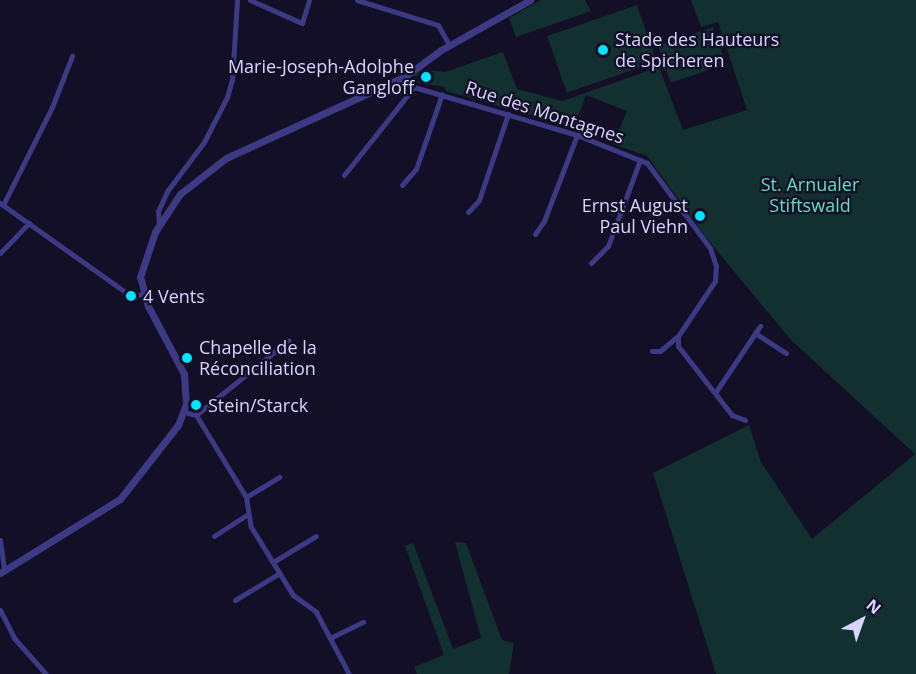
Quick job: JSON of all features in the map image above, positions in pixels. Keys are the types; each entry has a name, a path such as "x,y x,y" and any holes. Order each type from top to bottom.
{"street":[{"path":"159,225 158,211 168,190 204,142 227,97 232,80 237,0"},
{"path":"250,0 303,23 309,0"},
{"path":"357,0 438,25 449,45"},
{"path":"0,540 1,569 120,499 184,412 184,374 143,294 141,264 159,225 180,194 226,158 404,76 449,45 530,0"},
{"path":"72,56 52,107 2,204 131,296 143,294"},
{"path":"344,175 414,87 404,76"},
{"name":"Rue des Montagnes","path":"414,87 577,135 648,164 710,248 716,266 715,281 678,336"},
{"path":"402,185 416,168 442,94"},
{"path":"468,212 479,200 508,114"},
{"path":"535,234 544,220 577,135"},
{"path":"591,262 608,246 640,160"},
{"path":"0,253 29,223"},
{"path":"715,393 760,326"},
{"path":"755,333 786,353"},
{"path":"652,351 660,351 678,336"},
{"path":"678,336 678,346 732,415 744,420"},
{"path":"196,415 289,339"},
{"path":"184,412 196,415 246,497 251,526 293,595 316,612 349,674"},
{"path":"246,497 279,477"},
{"path":"214,536 248,514"},
{"path":"273,562 316,536"},
{"path":"235,600 280,573"},
{"path":"0,610 14,638 46,674"},
{"path":"330,638 363,622"}],"green space":[{"path":"541,0 585,0 591,11 516,37 509,18"},
{"name":"St. Arnualer Stiftswald","path":"691,0 916,0 916,674 716,674 653,473 749,425 761,462 812,539 915,454 791,340 708,240 647,156 613,144 627,111 586,95 574,127 446,91 445,87 412,82 429,80 428,75 413,76 421,69 445,72 503,52 517,89 562,101 659,67 683,130 747,110 718,22 701,27"},
{"name":"Stade des Hauteurs de Spicheren","path":"637,5 657,62 567,93 547,36"},
{"path":"713,27 726,64 671,83 658,46"},
{"path":"455,542 466,543 502,640 514,643 509,674 417,674 414,667 444,655 405,546 413,543 453,649 481,638"}],"place":[{"name":"Stade des Hauteurs de Spicheren","path":"603,50"},
{"name":"Marie-Joseph-Adolphe Gangloff","path":"426,77"},
{"name":"Ernst August Paul Viehn","path":"700,216"},
{"name":"4 Vents","path":"131,296"},
{"name":"Chapelle de la Réconciliation","path":"187,358"},
{"name":"Stein/Starck","path":"196,405"}]}
